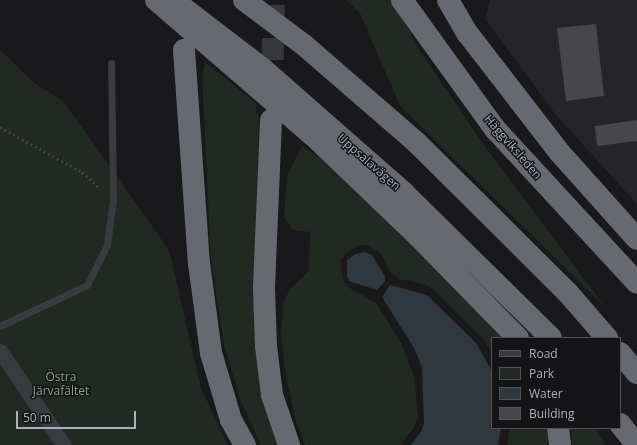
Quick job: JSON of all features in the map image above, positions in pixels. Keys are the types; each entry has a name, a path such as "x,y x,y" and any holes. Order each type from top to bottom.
{"highway":[{"path":"156,0 318,140 418,236 517,337"},
{"name":"Uppsalavägen","path":"173,0 263,69 404,193 550,337"},
{"path":"244,0 304,45 417,143 568,293 606,337"},
{"name":"Häggviksleden","path":"402,0 495,129 637,283"},
{"path":"448,0 468,34 560,153 637,239"},
{"path":"184,50 199,263 211,354 231,420 245,445"},
{"path":"271,120 264,290 266,346 272,395 289,445"},
{"path":"621,354 637,373"},
{"path":"621,425 637,445"},
{"path":"558,429 560,445"}],"street":[{"path":"0,351 64,445"}],"lane":[{"path":"0,326 87,285 107,244 113,200 111,63"}],"path":[{"path":"0,127 82,172 113,200"}],"shaded area":[{"path":"490,0 637,0 637,204 556,115 485,19"}],"green space":[{"path":"346,0 394,0 416,45 483,144 605,307 400,106 360,13"},
{"name":"Östra Järvafältet","path":"0,50 34,83 63,101 169,250 201,388 228,445 0,445"},
{"path":"205,62 257,104 256,113 259,114 255,258 278,445 261,445 241,402 224,345 211,259 202,77"},
{"path":"302,146 331,165 504,337 491,337 491,351 485,341 433,289 424,284 399,279 391,273 380,253 367,245 359,245 347,252 341,260 342,277 346,286 376,303 401,343 414,376 418,417 413,429 400,445 305,445 296,422 285,373 281,336 283,303 290,289 309,271 310,232 293,230 284,217 287,176"},
{"path":"510,429 548,429 547,445 507,445"},
{"path":"570,429 595,429 606,445 572,445"}],"water":[{"path":"365,252 372,255 385,276 385,281 377,290 349,281 347,276 347,260 355,254"},
{"path":"390,285 427,295 477,344 491,370 491,429 501,429 498,445 411,445 422,430 424,423 422,367 414,348 382,297"}],"building":[{"path":"596,24 604,96 566,101 557,28"},
{"path":"637,120 637,141 597,146 595,126"}],"tunnel":[{"path":"272,93 274,0"}]}
